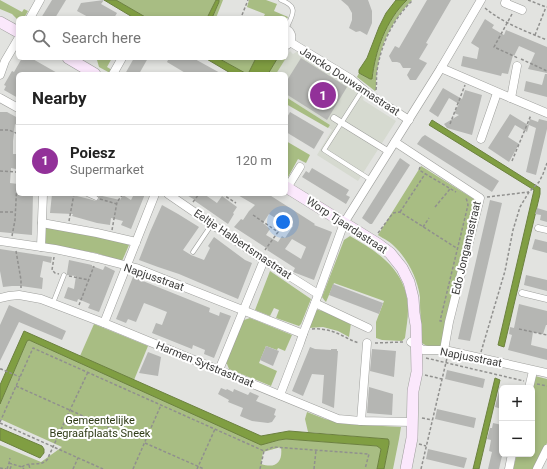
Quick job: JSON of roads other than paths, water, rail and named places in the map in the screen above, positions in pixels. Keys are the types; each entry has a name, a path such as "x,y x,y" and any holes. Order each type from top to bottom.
{"main road":[{"path":"0,16 16,24"},
{"path":"0,22 16,31"},
{"path":"71,60 92,72"},
{"name":"Worp Tjaardastraat","path":"288,188 390,253 402,268 409,282 413,298 414,313 411,320 414,344 411,375 413,391 412,438 406,469"}],"street":[{"path":"31,16 40,0"},
{"path":"506,0 505,3 519,8"},
{"name":"Jancko Douwamastraat","path":"314,304 344,223 441,68 480,2"},
{"name":"Jancko Douwamastraat","path":"288,30 292,38 288,44 351,79 374,97 409,120"},
{"path":"0,75 5,61 16,42"},
{"path":"114,72 121,60"},
{"path":"510,98 517,66"},
{"path":"441,68 547,113"},
{"path":"481,139 497,93"},
{"path":"0,98 16,107"},
{"path":"334,118 389,152"},
{"name":"Edo Jongamastraat","path":"395,142 480,198 449,322 447,350"},
{"name":"Worp Tjaardastraat","path":"288,185 300,167"},
{"path":"41,247 43,196"},
{"path":"104,323 154,196"},
{"name":"Eeltje Halbertsmastraat","path":"171,196 318,294"},
{"path":"42,223 136,242"},
{"path":"538,228 547,230"},
{"name":"Napjusstraat","path":"0,241 55,249 136,268 243,311 303,332"},
{"path":"220,370 262,258"},
{"path":"522,293 547,299"},
{"name":"Harmen Sytstrastraat","path":"0,298 20,295 41,298 338,419 361,421 412,419"},
{"path":"280,395 314,304 368,328"},
{"path":"361,421 367,343"},
{"name":"Napjusstraat","path":"414,344 424,350 447,350 547,374"},
{"path":"529,385 533,370"},
{"path":"537,469 547,449"},
{"path":"509,469 511,457"}],"lane":[{"path":"281,0 290,5 292,9 292,14 288,24"},
{"path":"363,89 324,150 371,180"},
{"path":"92,196 96,198"},
{"path":"193,252 212,224"},
{"path":"53,303 64,275"}],"place":[{"name":"Poiesz","path":"323,95"}],"park label":[{"name":"Gemeentelijke Begraafplaats Sneek","path":"100,426"}]}
